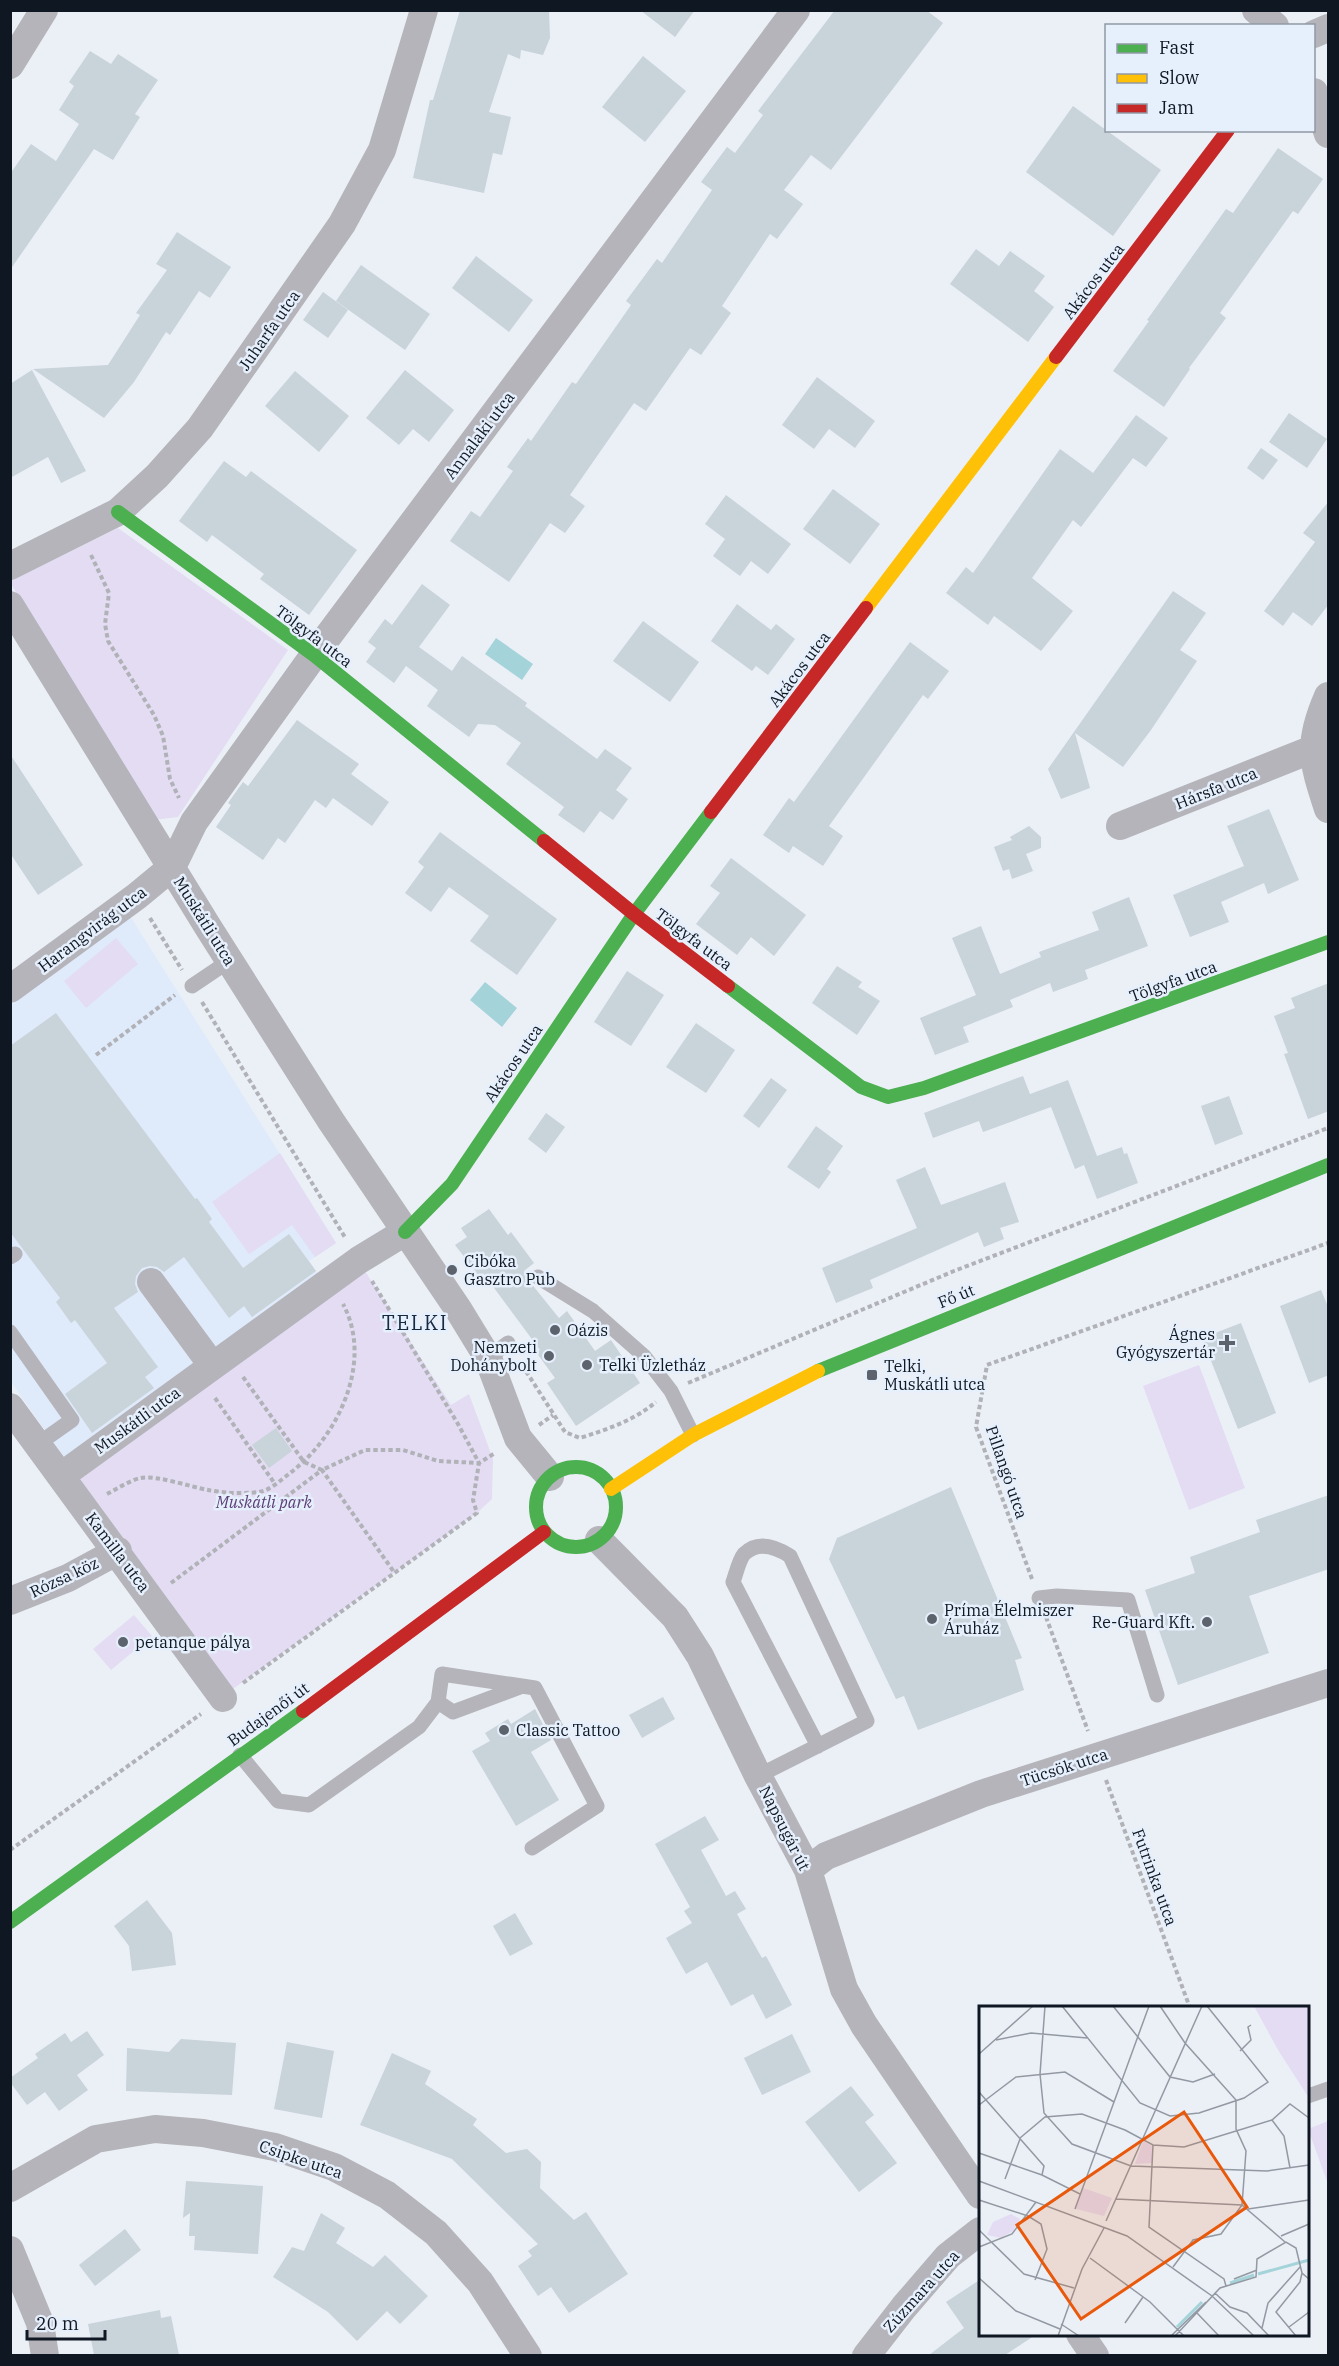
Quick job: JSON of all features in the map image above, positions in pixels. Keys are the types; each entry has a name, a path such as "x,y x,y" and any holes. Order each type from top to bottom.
{"street":[{"path":"10,65 44,10"},
{"name":"Juharfa utca","path":"10,567 79,534 118,512 158,476 200,428 342,224 382,150 424,10"},
{"name":"Annalaki utca","path":"172,867 194,822 314,655 796,10"},
{"path":"1256,10 1273,24"},
{"path":"1315,34 1329,28"},
{"path":"1315,95 1329,134"},
{"name":"Akácos utca","path":"405,1232 452,1184 634,914 1226,132"},
{"name":"Tölgyfa utca","path":"118,512 314,655 634,914 861,1087 888,1096 924,1088 1329,942"},
{"name":"Muskátli utca","path":"10,605 348,1148 428,1263 498,1350 518,1438 550,1477"},
{"path":"1329,696 1319,717 1313,749 1318,777 1329,809"},
{"name":"Hársfa utca","path":"1120,826 1313,749"},
{"name":"Harangvirág utca","path":"10,989 137,896 172,867"},
{"name":"Fő út","path":"611,1489 693,1435 830,1365 1329,1165"},
{"name":"Muskátli utca","path":"61,1476 359,1260 405,1232"},
{"path":"151,1282 213,1364"},
{"name":"Kamilla utca","path":"10,1407 223,1698"},
{"path":"583,1468 604,1479 611,1489 616,1511 613,1522 608,1532 588,1546 576,1548 564,1546 544,1532 538,1521 537,1497 542,1486 560,1471 583,1468"},
{"name":"Budajenői út","path":"10,1922 392,1646 499,1562 544,1532"},
{"name":"Napsugár út","path":"599,1540 675,1617 700,1656 758,1776 808,1870 844,1989 864,2025 979,2192"},
{"name":"Rózsa köz","path":"10,1601 68,1578 117,1551"},
{"name":"Tücsök utca","path":"808,1870 826,1856 981,1794 1329,1683"},
{"name":"Csipke utca","path":"10,2188 96,2139 155,2129 203,2133 275,2147 334,2167 387,2195 436,2234 480,2282 528,2355"},
{"name":"Zúzmara utca","path":"866,2355 948,2256 979,2233"},
{"path":"10,2250 40,2323 45,2355"},
{"path":"1081,2336 1095,2355"}],"lane":[{"path":"192,986 230,961"},
{"path":"538,1277 593,1311 644,1356 671,1391 693,1435"},
{"path":"10,1332 72,1420 38,1444"},
{"path":"758,1776 818,1746 867,1721 790,1556 774,1546 755,1548 743,1555 733,1582 818,1746"},
{"path":"1039,1598 1057,1596 1128,1600 1157,1695"},
{"path":"240,1755 278,1801 309,1805 419,1727 438,1702 442,1674 535,1688 597,1806 532,1848"},
{"path":"438,1702 453,1712 522,1687"},
{"path":"1309,2096 1329,2089"}],"path":[{"path":"79,534 109,593 105,624 108,640 154,715 163,736 170,779 194,822"},
{"path":"10,1850 477,1513 473,1500 478,1463 458,1424 137,896"},
{"path":"96,1055 180,992 192,986"},
{"path":"554,1415 565,1432 580,1438 623,1424 642,1414 671,1391 954,1271 1329,1128"},
{"name":"Pillangó utca","path":"1097,1756 976,1427 987,1365 1329,1243"},
{"path":"84,1507 141,1478 169,1481 210,1491 261,1492 304,1462 318,1447 337,1418 352,1383 355,1345 345,1307 330,1283"},
{"path":"213,1364 304,1462 322,1470 394,1572"},
{"path":"213,1364 275,1484"},
{"path":"152,1598 322,1470 365,1450 403,1450 438,1461 478,1463"},
{"name":"Futrinka utca","path":"1097,1756 1190,2006"}],"shaded area":[{"path":"130,916 336,1243 309,1261 319,1275 66,1460 11,1382 11,1005"}],"green space":[{"path":"118,528 288,650 178,817 153,820 11,584 11,581"},
{"path":"116,938 138,964 86,1008 64,981"},
{"path":"280,1153 336,1243 315,1257 292,1225 249,1254 212,1202"},
{"name":"Muskátli park","path":"363,1268 451,1405 469,1394 493,1459 492,1499 477,1513 233,1689 77,1475"},
{"path":"1199,1365 1245,1488 1189,1510 1143,1386"},
{"name":"petanque pálya","path":"134,1615 152,1636 111,1670 93,1649"},
{"path":"1328,2121 1328,2184 1309,2132 1309,2129"}],"water":[{"path":"496,638 533,664 522,680 485,654"},
{"path":"485,982 517,1008 502,1027 470,1000"}],"building":[{"path":"460,10 549,10 550,38 543,55 521,50 520,59 508,54 489,112 511,117 502,155 493,153 484,193 413,178 430,100 433,100"},
{"path":"640,10 695,10 675,37"},
{"path":"835,10 926,10 943,23 831,170 811,155 784,190 803,204 777,239 770,234 722,306 731,313 701,355 690,348 646,411 634,403 570,495 585,506 565,533 550,523 509,582 450,541 471,511 480,517 513,471 507,467 528,438 531,441 572,382 576,384 631,305 626,301 657,259 662,263 712,190 701,182 727,147 735,153 763,115 758,111"},
{"path":"90,51 111,64 118,54 158,80 135,114 140,117 113,160 94,149 10,270 10,174 31,144 56,161 79,124 59,110 74,86 69,82"},
{"path":"643,56 686,91 645,142 602,107"},
{"path":"1073,106 1105,129 1105,132 1109,132 1161,170 1113,236 1026,172"},
{"path":"1278,148 1323,179 1298,214 1293,211 1220,313 1226,318 1164,407 1113,371 1226,209 1233,213"},
{"path":"177,232 231,267 210,298 199,291 170,335 166,332 134,382 104,418 33,369 108,365 140,315 136,313 167,270 156,264"},
{"path":"976,249 999,266 1010,251 1045,276 1034,291 1054,307 1028,342 950,284"},
{"path":"476,256 533,300 509,332 452,288"},
{"path":"361,265 430,314 405,350 336,301"},
{"path":"323,292 348,310 328,338 303,320"},
{"path":"32,370 86,471 61,483 48,457 10,478 10,384"},
{"path":"405,370 454,410 429,442 413,429 399,445 366,418"},
{"path":"295,371 349,416 319,452 265,406"},
{"path":"817,377 875,421 855,448 829,429 814,449 782,425"},
{"path":"1289,413 1327,439 1307,468 1269,442"},
{"path":"1136,415 1168,438 1146,467 1133,458 1081,527 1073,520 1032,578 1073,611 1041,651 994,616 988,625 946,593 966,567 973,573 1060,449 1093,473"},
{"path":"1261,448 1278,460 1263,480 1247,468"},
{"path":"224,461 246,477 251,471 357,550 309,615 260,579 264,574 212,535 207,542 179,521"},
{"path":"833,489 880,524 850,564 803,529"},
{"path":"726,495 791,544 768,574 751,561 740,576 713,556 725,539 705,524"},
{"path":"1329,501 1329,604 1312,626 1293,612 1283,626 1264,611 1315,542 1303,533"},
{"path":"422,584 450,605 419,647 452,671 462,656 527,703 525,706 597,759 605,749 632,768 616,790 628,799 613,820 600,811 584,833 558,815 564,807 506,764 521,743 495,725 478,724 469,737 427,706 438,690 406,666 394,683 366,662 376,648 368,642 385,619 392,625"},
{"path":"1173,591 1206,613 1180,650 1197,661 1123,767 1075,733 1090,788 1061,799 1048,769"},
{"path":"737,604 771,630 776,624 795,639 768,675 756,666 752,671 711,641"},
{"path":"643,621 699,662 670,702 613,661"},
{"path":"910,642 949,671 928,699 923,695 829,826 843,836 823,866 793,846 789,853 763,835 789,798 794,802"},
{"path":"297,720 359,764 351,774 389,802 372,826 333,798 326,808 315,800 285,843 278,838 263,860 216,827 231,805 228,803 243,782 248,786"},
{"path":"10,754 83,865 38,895 10,853"},
{"path":"1269,809 1299,880 1268,894 1264,883 1221,902 1229,922 1190,937 1173,895 1244,866 1227,826"},
{"path":"1029,826 1041,837 1041,848 1026,854 1033,871 1012,879 1009,869 1003,871 994,847 1012,840 1010,837"},
{"path":"440,832 557,919 517,975 470,941 489,916 449,887 431,912 405,893 424,867 418,862"},
{"path":"731,858 806,915 774,956 751,937 737,955 696,924 720,893 710,886"},
{"path":"1129,897 1148,946 1085,970 1088,979 1053,992 1050,983 1010,1000 1013,1007 963,1027 969,1042 935,1055 920,1018 976,995 952,938 981,926 1000,974 1041,957 1039,952 1099,930 1092,912"},
{"path":"837,966 862,982 858,987 880,1001 857,1035 812,1003"},
{"path":"627,971 664,995 631,1046 594,1022"},
{"path":"1329,983 1329,1111 1308,1119 1284,1054 1288,1053 1274,1016 1295,1008 1291,998"},
{"path":"56,1013 195,1199 197,1198 212,1219 209,1222 243,1268 289,1234 316,1271 252,1317 244,1306 229,1318 184,1257 164,1272 157,1267 142,1268 136,1276 135,1284 138,1292 114,1308 158,1367 145,1377 154,1388 92,1433 65,1394 107,1363 75,1320 71,1323 56,1302 60,1298 10,1232 10,1046"},
{"path":"696,1023 735,1050 706,1093 666,1067"},
{"path":"1023,1076 1030,1094 1068,1080 1097,1156 1122,1147 1124,1154 1127,1153 1138,1183 1097,1199 1084,1165 1075,1169 1051,1107 983,1132 979,1121 933,1138 924,1113"},
{"path":"771,1078 787,1090 759,1128 743,1116"},
{"path":"1229,1096 1243,1134 1215,1145 1201,1106"},
{"path":"546,1113 565,1127 546,1153 528,1139"},
{"path":"816,1126 843,1146 827,1169 831,1172 819,1189 787,1167"},
{"path":"925,1167 941,1205 1005,1182 1019,1222 1000,1228 1004,1239 984,1247 978,1232 870,1280 873,1288 836,1303 822,1268 917,1228 896,1180"},
{"path":"489,1209 508,1235 511,1232 534,1263 524,1271 559,1318 567,1311 595,1351 611,1340 640,1383 576,1426 547,1383 555,1378 536,1352 540,1350 483,1273 479,1276 455,1245 467,1237 461,1228"},
{"path":"1321,1290 1329,1309 1329,1375 1309,1383 1280,1306"},
{"path":"1241,1323 1276,1413 1238,1429 1202,1338"},
{"path":"276,1428 292,1451 269,1468 252,1445"},
{"name":"Príma Élelmiszer Áruház","path":"951,1487 1022,1658 1015,1660 1024,1690 918,1730 904,1696 896,1699 829,1559 837,1538"},
{"name":"Re-Guard Kft.","path":"1329,1495 1329,1569 1249,1596 1269,1653 1178,1685 1145,1590 1195,1573 1190,1557 1260,1532 1256,1520"},
{"path":"663,1697 675,1719 642,1738 629,1715"},
{"path":"535,1709 551,1740 531,1752 559,1800 516,1826 472,1751 490,1741 485,1733 508,1719 511,1724"},
{"path":"705,1816 719,1840 701,1850 726,1896 735,1891 746,1909 737,1914 762,1958 766,1956 792,2005 766,2019 753,1994 731,2006 707,1962 686,1974 666,1938 692,1923 684,1911 690,1907 655,1844"},
{"path":"147,1900 172,1933 176,1965 132,1971 129,1946 114,1926"},
{"path":"515,1913 533,1944 510,1956 493,1926"},
{"path":"87,2031 104,2055 77,2075 88,2090 59,2111 45,2092 27,2105 10,2082 10,2078 38,2058 35,2054 65,2033 71,2042"},
{"path":"792,2034 811,2072 762,2095 744,2058"},
{"path":"181,2039 236,2043 232,2095 126,2091 127,2048 169,2052"},
{"path":"287,2042 334,2051 322,2118 274,2109"},
{"path":"392,2053 431,2071 425,2084 477,2119 473,2125 506,2153 527,2149 541,2162 540,2188 574,2220 586,2212 628,2274 569,2313 551,2287 538,2296 518,2266 532,2256 528,2251 538,2244 452,2159 360,2125"},
{"path":"851,2086 874,2115 865,2122 897,2163 859,2192 805,2122"},
{"path":"186,2181 263,2186 258,2254 194,2250 195,2236 189,2236 190,2213 183,2218"},
{"path":"321,2213 345,2228 336,2243 373,2267 385,2255 428,2296 400,2324 387,2311 357,2341 328,2312 273,2277 292,2247 304,2251"},
{"path":"125,2229 141,2250 95,2286 79,2265"},
{"path":"979,2280 979,2336 1034,2336 1005,2355 929,2355 964,2328 946,2302"},
{"path":"160,2310 161,2318 171,2316 179,2355 94,2355 88,2324"}],"traffic: fast":[{"path":"118,512 314,655 544,841"},
{"path":"405,1232 452,1184 634,914 711,812"},
{"path":"728,986 861,1087 888,1097 924,1088 1328,942"},
{"path":"818,1371 1328,1165"},
{"path":"576,1467 591,1470 604,1479 613,1492 616,1507 613,1522 604,1535 591,1544 576,1547 561,1544 548,1535 539,1522 536,1507 539,1492 548,1479 561,1470 576,1467"},
{"path":"10,1922 303,1711"}],"traffic: slow":[{"path":"866,608 1056,357"},
{"path":"611,1489 693,1435 818,1371"}],"traffic: jam":[{"path":"1056,357 1226,132"},
{"path":"711,812 866,608"},
{"path":"544,841 728,986"},
{"path":"303,1711 544,1532"}],"place":[{"name":"Cibóka Gasztro Pub","path":"452,1270"},
{"name":"Oázis","path":"555,1330"},
{"name":"Ágnes Gyógyszertár","path":"1227,1343"},
{"name":"Nemzeti Dohánybolt","path":"549,1356"},
{"name":"Telki Üzletház","path":"587,1365"},
{"name":"Telki, Muskátli utca","path":"872,1375"},
{"name":"Príma Élelmiszer Áruház","path":"932,1619"},
{"name":"Re-Guard Kft.","path":"1207,1622"},
{"name":"petanque pálya","path":"123,1642"},
{"name":"Classic Tattoo","path":"504,1730"}],"district":[{"name":"TELKI","path":"415,1323"}]}
